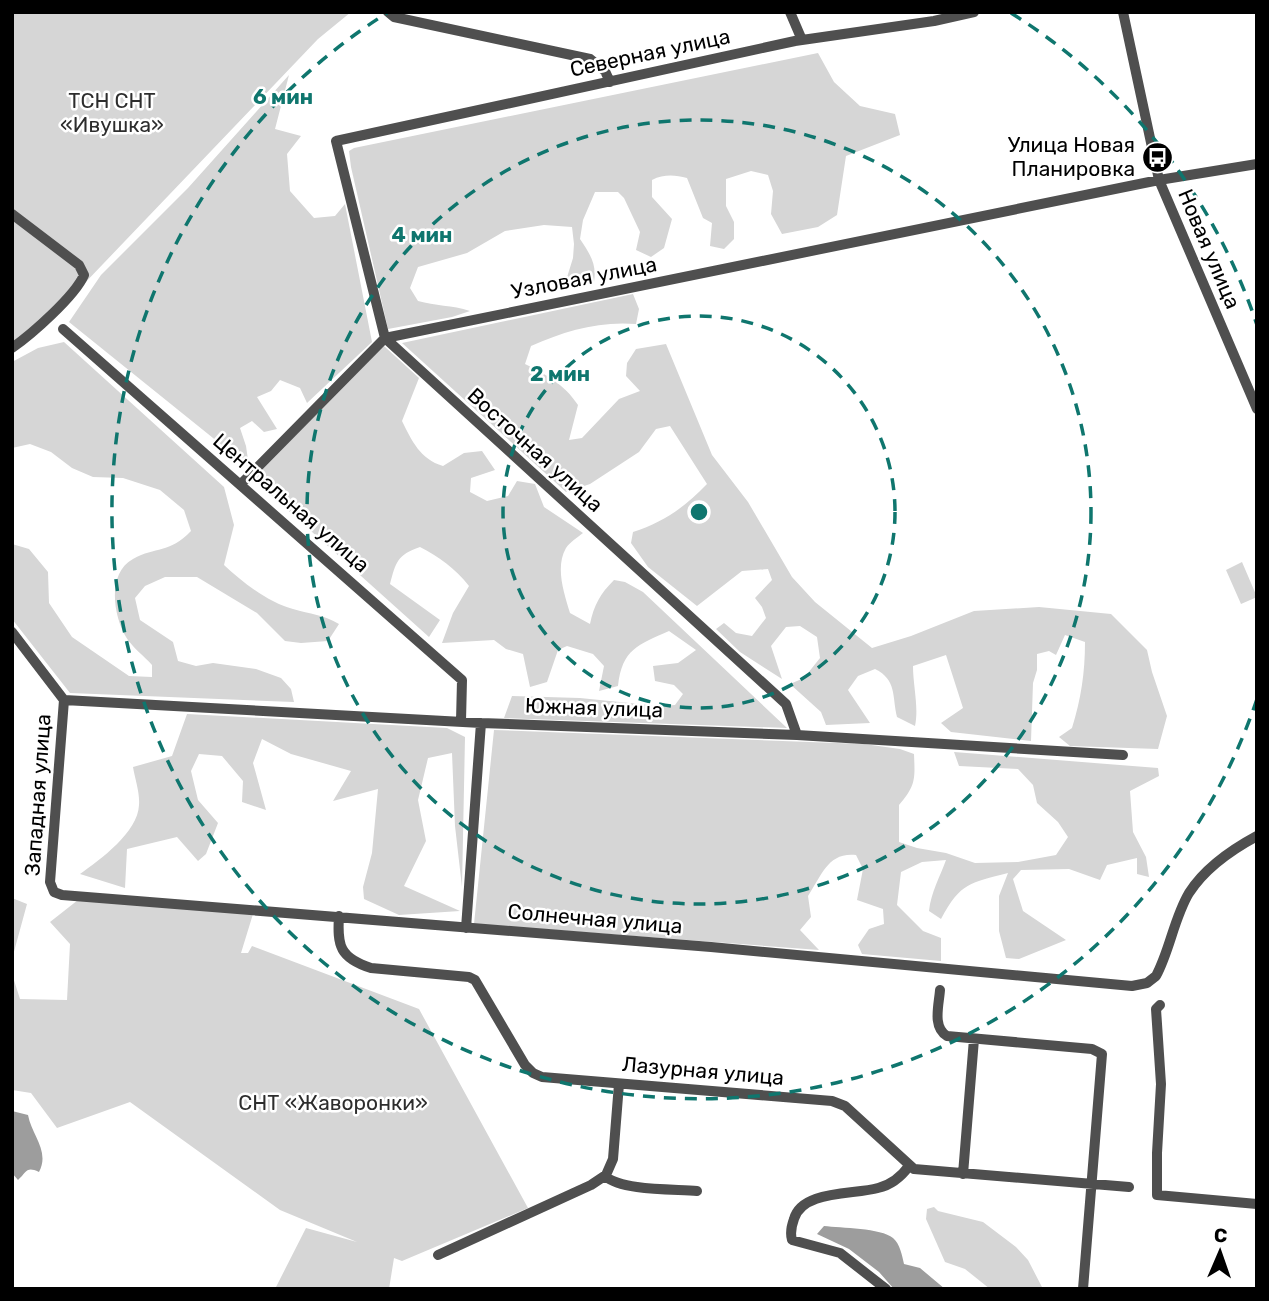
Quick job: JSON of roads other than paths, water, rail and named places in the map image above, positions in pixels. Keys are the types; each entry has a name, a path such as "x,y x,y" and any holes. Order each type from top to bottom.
{"street":[{"path":"388,12 394,17 590,60 605,71 610,82"},
{"path":"790,12 802,40"},
{"name":"Северная улица","path":"385,338 336,141 802,40 934,21 974,12"},
{"name":"Новая улица","path":"1124,12 1158,180 1257,409"},
{"path":"1158,180 1257,164"},
{"name":"Узловая улица","path":"385,338 1158,180"},
{"path":"12,214 75,261 83,271 76,288 28,337 12,348"},
{"name":"Центральная улица","path":"63,329 462,680 461,722"},
{"path":"241,484 385,338"},
{"name":"Восточная улица","path":"385,338 786,705 797,735"},
{"name":"Западная улица","path":"12,632 64,700 50,882 54,892"},
{"name":"Южная улица","path":"64,700 481,723 797,735 1123,755"},
{"path":"467,928 481,723"},
{"name":"Солнечная улица","path":"54,892 72,896 711,947 1132,986 1147,983 1156,976 1186,899 1201,878 1231,850 1257,836"},
{"name":"Лазурная улица","path":"339,916 338,939 348,957 359,964 370,968 475,980 525,1065 542,1077 838,1102 909,1166"},
{"path":"940,990 937,1021 939,1030 947,1036 1092,1049 1102,1054 1083,1289"},
{"path":"1160,1005 1156,1009 1161,1084 1157,1195 1257,1204"},
{"path":"963,1174 974,1039"},
{"path":"438,1255 591,1185 605,1176 613,1159 618,1084"},
{"path":"886,1289 840,1253 792,1240 791,1230 795,1215 802,1205 814,1200 879,1188 894,1181 909,1166 914,1169 963,1174 1129,1187"},
{"path":"605,1176 624,1185 697,1191"}],"place":[{"name":"Улица Новая Планировка","path":"1158,157"}],"park label":[{"name":"ТСН СНТ «Ивушка»","path":"112,113"},
{"name":"СНТ «Жаворонки»","path":"333,1103"}]}
